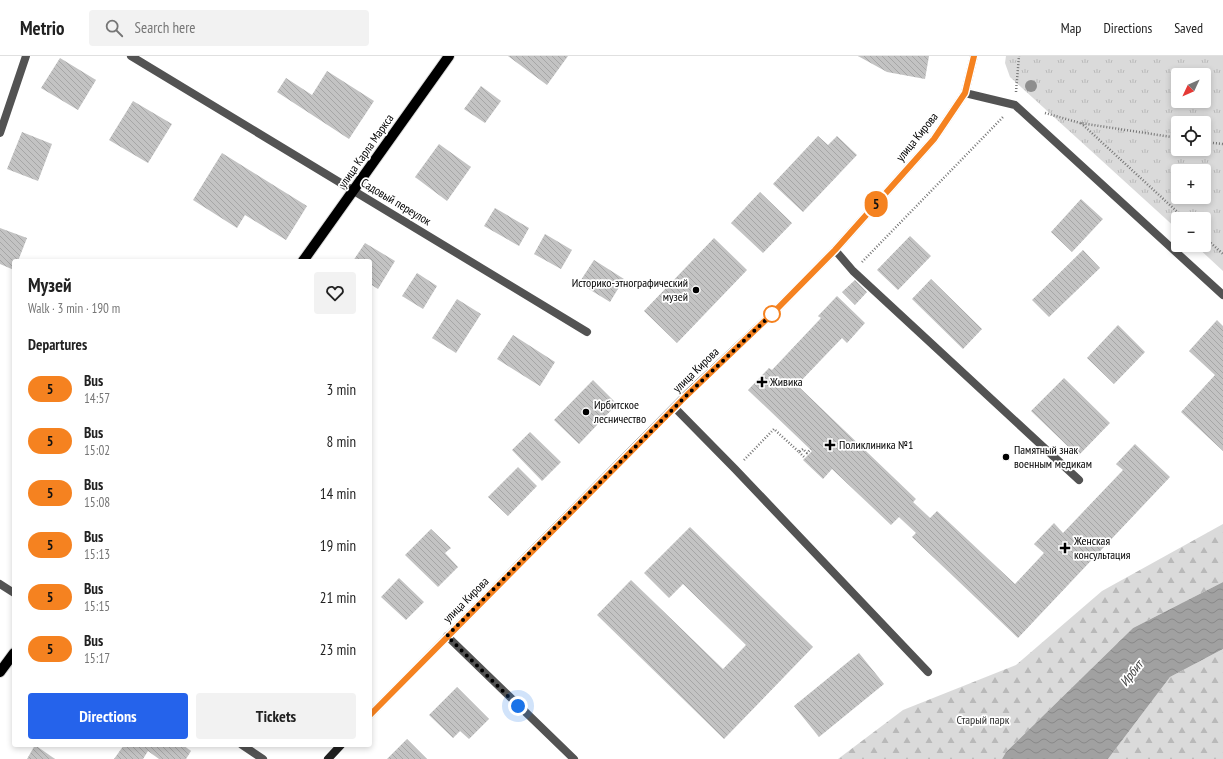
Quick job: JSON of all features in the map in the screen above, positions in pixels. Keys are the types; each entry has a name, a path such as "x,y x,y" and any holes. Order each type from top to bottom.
{"main road":[{"name":"улица Карла Маркса","path":"304,259 449,56"},
{"path":"0,672 12,656"}],"street":[{"path":"0,133 26,56"},
{"name":"Садовый переулок","path":"131,56 587,332"},
{"name":"улица Кирова","path":"372,713 675,408 835,250 934,139 965,93 974,56"},
{"path":"965,93 1015,105 1223,295"},
{"path":"835,250 853,270 1079,480"},
{"path":"675,408 928,672"},
{"path":"0,584 12,592"},
{"path":"447,636 574,759"},
{"path":"245,747 263,759"},
{"path":"328,759 339,747"}],"path":[{"path":"853,270 1015,105 1019,56"},
{"path":"1044,113 1080,123 1171,137"},
{"path":"1080,123 1177,212"},
{"path":"1211,143 1223,144"},
{"path":"1211,243 1223,254"},
{"path":"735,469 774,429 805,458"},
{"path":"800,452 803,449 807,453 811,449"}],"green space":[{"path":"1006,56 1223,56 1223,271 1203,252 1211,252 1211,212 1171,212 1171,224 1010,77 1005,63"},
{"name":"Старый парк","path":"1223,524 1223,582 1133,628 1006,752 1002,759 838,759 903,710 1016,665 1102,591"},
{"path":"1223,649 1223,759 1108,759 1170,677"}],"water":[{"name":"Ирбит","path":"1223,582 1223,649 1170,677 1108,759 1002,759 1006,752 1133,628"}],"building":[{"path":"508,56 568,56 547,85"},
{"path":"858,56 929,56 925,79 887,72"},
{"path":"60,58 96,80 78,110 41,88"},
{"path":"327,71 374,101 349,139 277,92 286,78 312,95"},
{"path":"481,86 501,101 485,123 464,109"},
{"path":"133,101 172,124 148,163 109,140"},
{"path":"22,132 52,144 38,181 7,169"},
{"path":"818,136 828,145 837,136 857,155 803,212 773,184"},
{"path":"439,144 471,167 447,201 415,177"},
{"path":"222,153 307,206 286,240 245,215 237,228 193,200"},
{"path":"760,192 792,223 763,253 731,223"},
{"path":"1081,199 1103,219 1072,252 1051,232"},
{"path":"495,208 529,228 519,246 484,226"},
{"path":"0,228 27,238 19,259 12,259 12,269 0,264"},
{"path":"545,234 572,250 561,269 534,254"},
{"path":"910,236 931,256 898,290 877,270"},
{"path":"714,238 747,270 677,343 644,311"},
{"path":"365,243 395,261 378,289 372,285 372,259 354,259"},
{"path":"1083,250 1100,268 1049,317 1032,300"},
{"path":"594,260 624,279 610,302 579,283"},
{"path":"417,273 437,286 423,309 402,296"},
{"path":"931,279 982,329 963,349 912,299"},
{"path":"855,280 867,292 855,305 842,292"},
{"path":"837,296 865,323 847,343 842,338 797,385 916,499 913,502 930,518 937,511 1015,584 1044,553 1034,544 1054,523 1063,533 1123,470 1116,464 1135,444 1170,477 1018,638 912,537 916,533 899,517 891,525 832,469 823,479 803,460 812,451 748,390 769,368 772,370 821,318 818,316"},
{"path":"457,299 481,314 456,353 432,338"},
{"path":"1217,320 1223,326 1223,451 1181,412 1215,375 1189,351"},
{"path":"1118,325 1145,352 1114,384 1087,358"},
{"path":"513,335 555,362 540,386 497,359"},
{"path":"1064,378 1110,423 1078,456 1031,411"},
{"path":"593,380 617,404 579,444 554,420"},
{"path":"530,432 561,462 542,481 512,450"},
{"path":"518,467 537,486 508,516 488,497"},
{"path":"690,527 813,647 724,739 597,615 631,580 723,669 746,645 683,584 669,598 644,573"},
{"path":"431,529 451,548 445,553 458,567 438,587 405,555"},
{"path":"399,578 424,602 406,620 381,597"},
{"path":"859,653 884,684 819,737 794,706"},
{"path":"457,687 489,719 469,739 460,731 453,738 429,715"},
{"path":"407,739 427,759 387,759"},
{"path":"34,747 38,747 55,759 27,759"},
{"path":"123,747 186,747 191,751 186,759 159,759 148,751 143,759 114,759"}],"bus line":[{"name":"5","path":"372,713 686,396 771,315 835,250 934,139 965,93 974,56"}],"place":[{"name":"Историко-этнографический музей","path":"696,290"},
{"name":"Живика","path":"762,382"},
{"name":"Ирбитское лесничество","path":"586,412"},
{"name":"Поликлиника №1","path":"830,445"},
{"name":"Памятный знак военным медикам","path":"1006,457"},
{"name":"Женская консультация","path":"1065,548"}],"route":[{"path":"518,706 447,636 686,396 772,314"}]}
